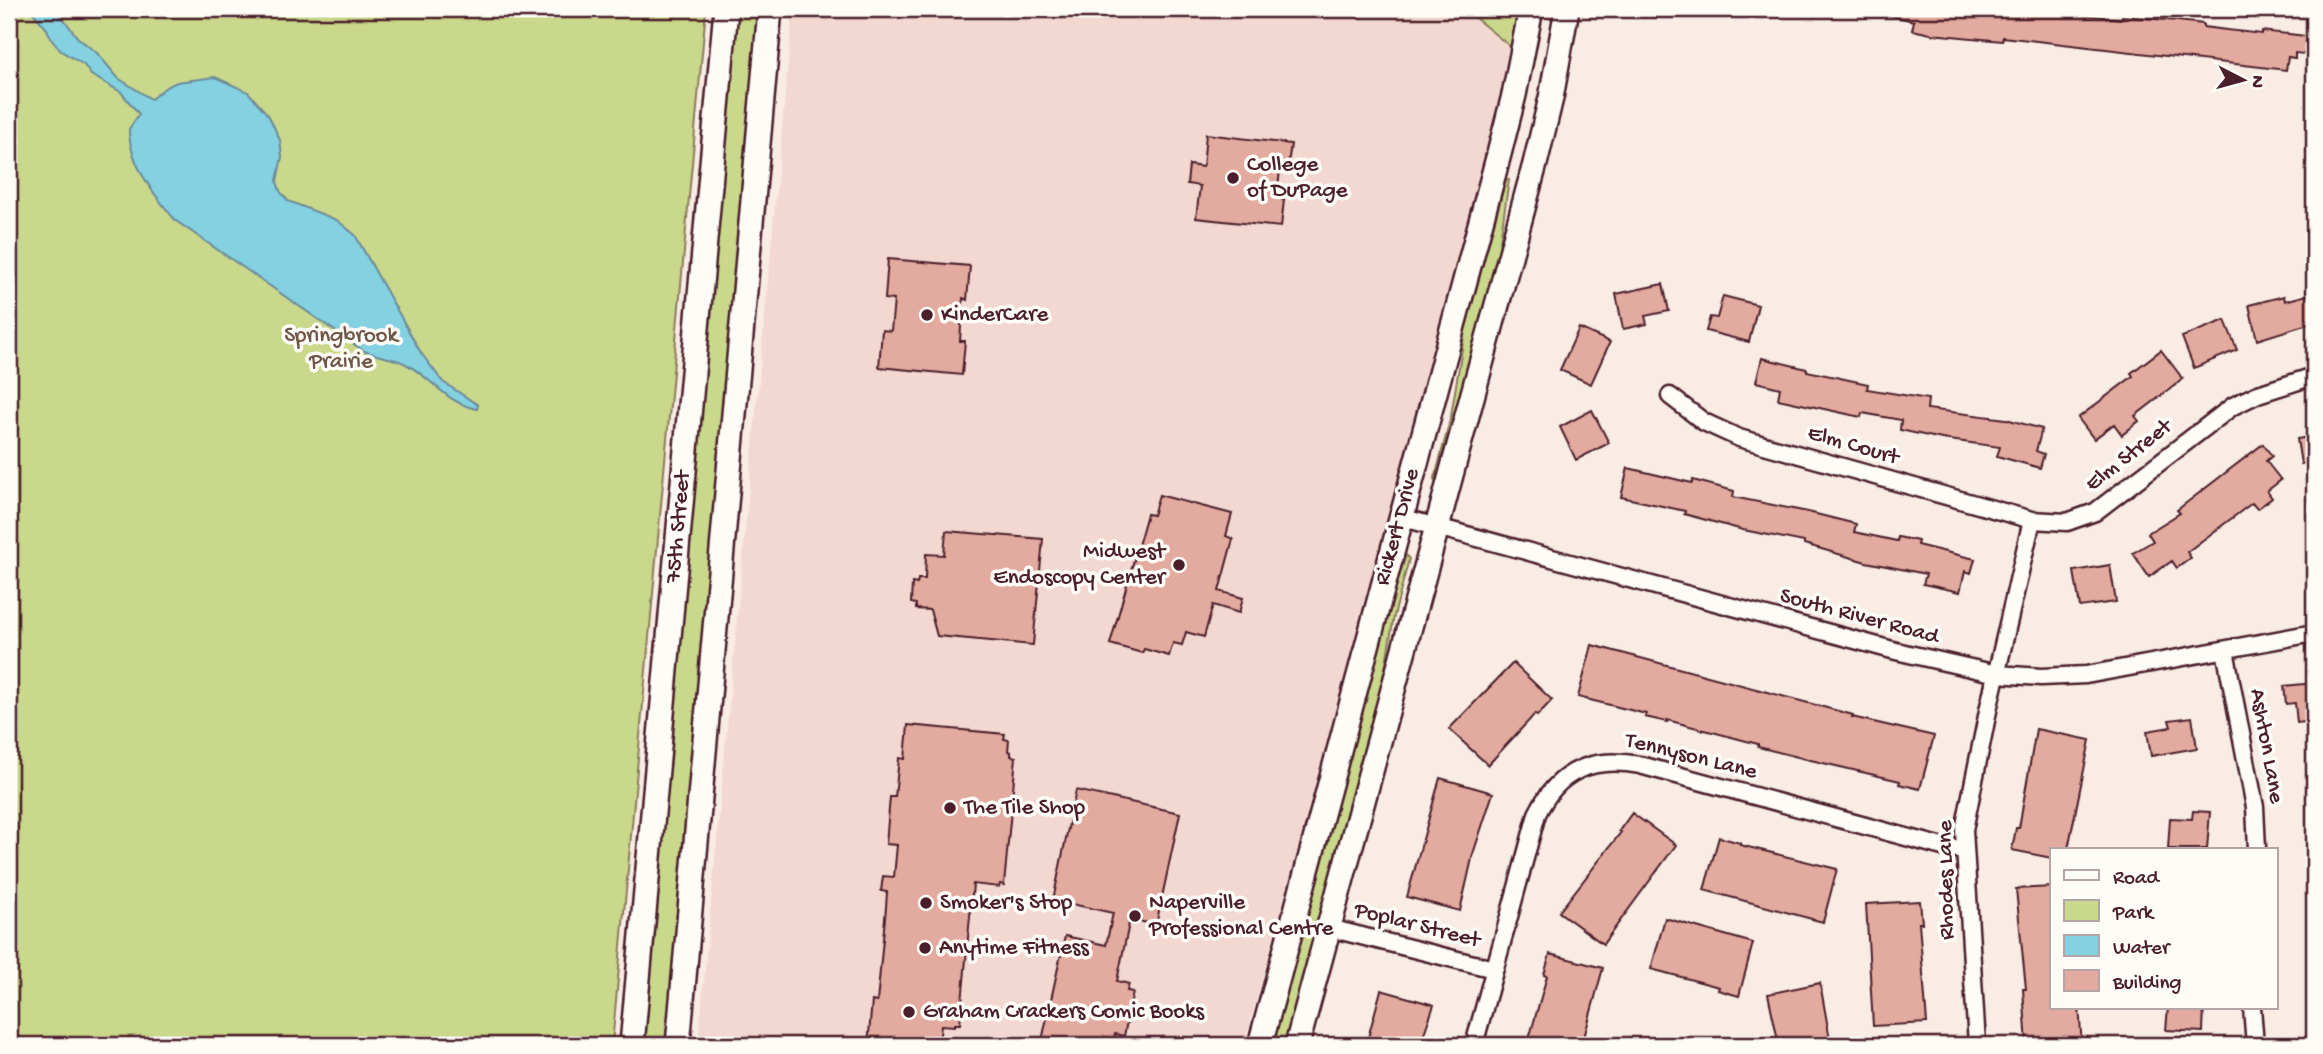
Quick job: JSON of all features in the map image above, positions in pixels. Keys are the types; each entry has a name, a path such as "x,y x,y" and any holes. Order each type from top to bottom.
{"street":[{"name":"75th Street","path":"632,1045 726,9"},
{"name":"75th Street","path":"678,1045 770,9"},
{"name":"Rickert Drive","path":"1260,1045 1499,154 1514,96 1531,9"},
{"name":"Rickert Drive","path":"1297,1045 1535,164 1551,98 1567,9"},
{"name":"Elm Street","path":"2032,520 2067,522 2095,512 2233,406 2258,394 2314,376"},
{"name":"Elm Court","path":"1671,396 1704,422 1739,438 2032,520"},
{"name":"South River Road","path":"1400,517 1883,647 1997,674 2041,677 2086,675 2314,633"},
{"path":"1997,674 2032,520"},
{"name":"Ashton Lane","path":"2225,650 2255,807 2258,848"},
{"name":"Rhodes Lane","path":"1977,1045 1964,830 1997,674"},
{"name":"Tennyson Lane","path":"1474,1045 1531,832 1542,802 1567,775 1602,762 1623,761 1943,848 1965,849"},
{"name":"Poplar Street","path":"1329,928 1494,969"},
{"path":"2252,1009 2255,1045"}],"shaded area":[{"path":"793,9 1464,9 1512,48 1498,120 1244,1045 698,1045"}],"green space":[{"name":"Springbrook Prairie","path":"9,9 706,9 612,1045 9,1045"},
{"path":"736,9 761,9 667,1045 643,1045"},
{"path":"1464,9 1519,9 1512,48"},
{"path":"1506,179 1509,180 1495,276 1438,482 1435,482 1451,416 1465,330"},
{"path":"1406,555 1409,559 1394,616 1377,716 1287,1045 1271,1045 1395,589"}],"water":[{"path":"30,9 56,9 78,38 97,53 118,78 151,99 177,82 215,77 248,92 269,116 280,140 282,157 277,181 280,191 288,201 337,220 355,235 421,353 443,382 478,405 477,409 457,402 406,364 364,351 176,221 152,190 133,155 129,129 139,114 121,92 91,75 84,65 61,51"}],"building":[{"path":"1887,9 2075,9 2085,12 2084,15 2178,21 2227,30 2314,37 2314,55 2295,53 2295,58 2288,57 2286,70 2003,37 2002,41 1931,34 1912,30 1914,21 1887,15"},
{"name":"College of DuPage","path":"1206,134 1291,144 1287,171 1280,170 1277,199 1284,200 1281,227 1196,218 1200,186 1187,184 1189,165 1203,167"},
{"name":"KinderCare","path":"888,259 970,266 967,300 963,298 960,341 965,341 962,375 879,367 882,330 891,331 894,300 885,299"},
{"path":"1663,284 1669,311 1645,316 1647,324 1623,329 1616,294"},
{"path":"2314,293 2314,322 2257,340 2249,305 2284,296 2285,301"},
{"path":"1723,296 1758,305 1749,342 1706,331 1710,317 1717,318"},
{"path":"2225,320 2237,350 2194,368 2182,337"},
{"path":"1579,328 1610,342 1591,384 1560,370"},
{"path":"2161,350 2183,379 2135,416 2139,421 2122,435 2114,424 2094,439 2078,418 2133,376 2131,373"},
{"path":"1762,358 1868,384 1867,389 1928,399 1927,409 2006,419 2042,429 2036,451 2044,454 2040,468 1997,456 2000,447 1900,430 1901,420 1862,413 1861,417 1778,399 1780,388 1756,382"},
{"path":"1592,410 1609,443 1576,460 1560,427"},
{"path":"2314,436 2314,461 2301,464 2297,439"},
{"path":"2263,444 2272,456 2266,461 2281,480 2267,491 2272,498 2257,509 2252,503 2187,552 2191,558 2177,568 2172,561 2149,577 2133,553 2153,541 2148,533 2180,513 2177,510"},
{"path":"1628,468 1692,483 1693,480 1734,491 1733,497 1856,524 1854,532 1897,541 1898,537 1918,541 1917,545 1975,559 1971,573 1965,571 1960,592 1923,584 1926,574 1866,562 1804,542 1743,530 1684,514 1685,511 1621,497"},
{"name":"Midwest Endoscopy Center","path":"1159,495 1232,514 1226,536 1233,539 1219,591 1243,598 1239,613 1213,605 1204,637 1186,632 1182,645 1173,643 1169,656 1144,649 1142,653 1110,644 1147,514 1153,515"},
{"path":"946,531 1043,539 1033,645 937,636 930,610 916,609 916,604 911,603 912,583 917,584 918,579 925,579 926,554 944,555"},
{"path":"2110,565 2116,602 2080,607 2074,571"},
{"path":"1592,645 1853,715 1852,717 1934,736 1920,789 1899,784 1900,781 1758,747 1758,744 1667,720 1645,717 1646,714 1578,697"},
{"path":"1513,663 1552,700 1537,716 1535,714 1488,765 1449,729"},
{"path":"2314,683 2314,721 2297,723 2295,703 2286,704 2284,686"},
{"path":"2192,717 2197,748 2151,756 2147,731 2171,727 2169,720"},
{"path":"908,725 1005,734 1004,739 1009,740 1008,751 1011,756 1016,757 1004,885 1000,884 999,887 973,884 960,1024 941,1025 939,1045 868,1045 872,1001 877,1002 886,907 887,892 881,891 883,876 894,877 897,845 886,844 890,797 895,797 899,758 905,759"},
{"path":"2036,729 2090,740 2068,848 2050,848 2050,858 2012,850 2016,828 2019,828"},
{"path":"1440,778 1493,793 1473,854 1460,911 1407,897"},
{"name":"Naperville Professional Centre","path":"1076,790 1180,813 1156,925 1130,919 1117,981 1129,984 1127,991 1133,992 1124,1036 1115,1034 1114,1039 1104,1037 1103,1045 1041,1045 1065,936 1106,945 1113,913 1053,900"},
{"path":"2193,811 2210,812 2207,848 2168,848 2170,818 2192,819"},
{"path":"1632,813 1676,845 1603,944 1559,912 1621,832 1619,831"},
{"path":"1719,837 1740,845 1837,869 1823,922 1704,890"},
{"path":"2050,887 2050,1009 2079,1009 2082,1045 2027,1045 2023,989 2026,989 2016,889"},
{"path":"1920,901 1922,923 1919,923 1927,1023 1873,1026 1866,904"},
{"path":"1665,918 1753,943 1739,996 1718,990 1719,987 1651,969"},
{"path":"1550,954 1603,968 1582,1045 1552,1045 1529,1039 1547,976 1544,975"},
{"path":"1820,983 1831,1045 1779,1045 1768,994"},
{"path":"1381,990 1434,1005 1420,1045 1366,1045"},
{"path":"2168,1009 2204,1009 2203,1032 2166,1030"}],"place":[{"name":"College of DuPage","path":"1233,178"},
{"name":"KinderCare","path":"927,315"},
{"name":"Midwest Endoscopy Center","path":"1179,565"},
{"name":"The Tile Shop","path":"950,808"},
{"name":"Smoker's Stop","path":"926,903"},
{"name":"Naperville Professional Centre","path":"1135,916"},
{"name":"Anytime Fitness","path":"925,948"},
{"name":"Graham Crackers Comic Books","path":"909,1012"}]}
